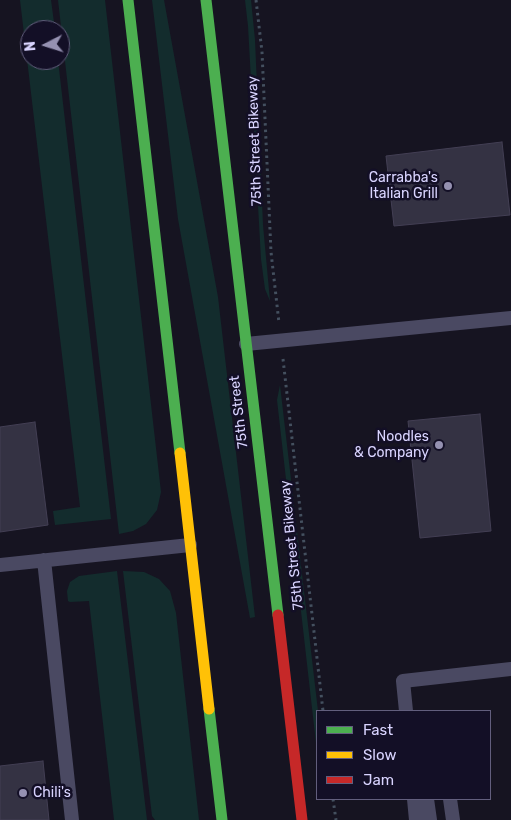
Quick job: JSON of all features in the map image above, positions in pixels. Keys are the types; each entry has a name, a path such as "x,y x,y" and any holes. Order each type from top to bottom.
{"main road":[{"path":"128,0 222,820"},
{"name":"75th Street","path":"206,0 302,820"}],"lane":[{"path":"246,344 511,318"},
{"path":"0,565 190,545"},
{"path":"44,560 72,820"},
{"path":"406,710 403,680 511,669"},
{"path":"414,800 416,820"},
{"path":"427,800 430,820"},
{"path":"450,800 452,820"}],"path":[{"name":"75th Street Bikeway","path":"256,0 262,52 271,252 277,311"},
{"name":"75th Street Bikeway","path":"285,376 323,710"},
{"path":"333,800 336,820"}],"green space":[{"path":"20,0 51,0 54,20 22,20"},
{"path":"58,0 105,0 161,492 157,510 146,524 133,531 119,534 66,70 70,70 70,20 60,20"},
{"path":"152,0 164,0 218,297 255,617 250,618 178,219"},
{"path":"245,0 251,0 255,40 263,225 270,301 265,289 261,259"},
{"path":"28,70 59,70 111,519 55,525 53,511 80,507"},
{"path":"280,385 318,710 316,710 316,743 277,400"},
{"path":"117,571 147,820 114,820 89,601 68,601 67,591 70,582 79,576"},
{"path":"123,571 144,572 159,579 170,591 176,613 199,820 155,820 152,816"}],"building":[{"name":"Carrabba's Italian Grill","path":"502,142 510,215 394,226 386,156"},
{"path":"480,414 491,531 420,538 408,421"},
{"path":"35,422 48,525 0,532 0,427"},
{"name":"Chili's","path":"43,761 49,820 0,820 0,766"}],"traffic: fast":[{"path":"128,0 180,453"},
{"path":"206,0 278,615"},
{"path":"209,709 222,820"}],"traffic: slow":[{"path":"180,453 209,709"}],"traffic: jam":[{"path":"278,615 302,820"}],"place":[{"name":"Carrabba's Italian Grill","path":"448,186"},
{"name":"Noodles & Company","path":"439,445"},
{"name":"Chili's","path":"23,793"}]}
